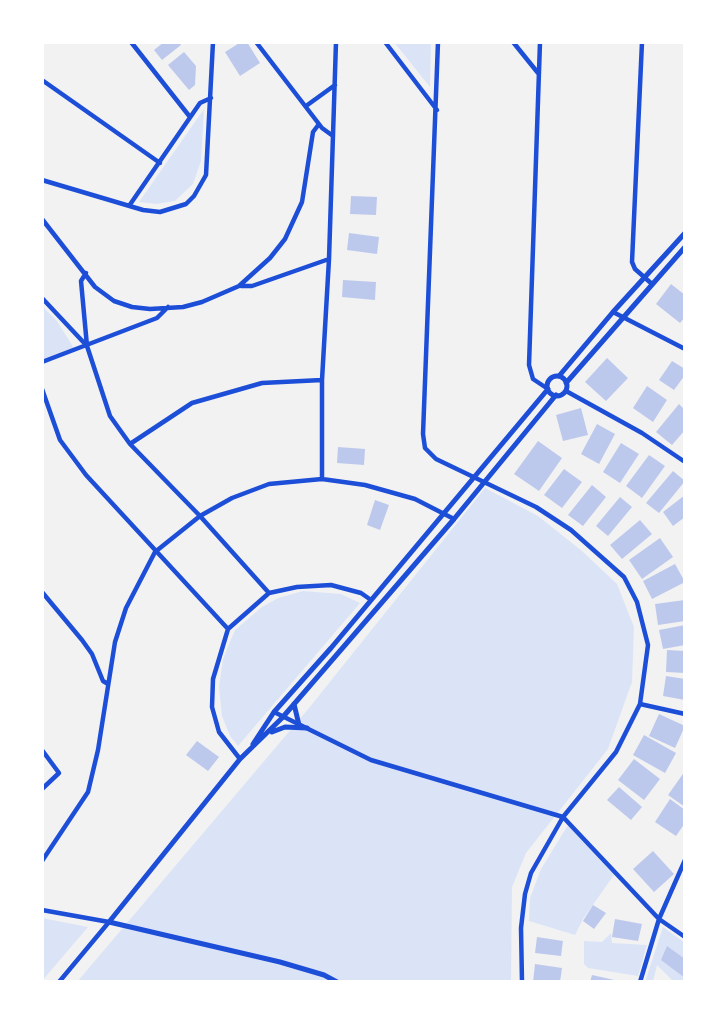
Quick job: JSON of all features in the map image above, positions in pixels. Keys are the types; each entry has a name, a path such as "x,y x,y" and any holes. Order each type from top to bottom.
{"street":[{"path":"131,42 190,117"},
{"path":"42,180 129,206 160,212 174,209 194,196 206,175 213,42"},
{"path":"256,42 318,124 333,136"},
{"path":"322,479 322,380 329,259 336,42"},
{"path":"385,42 437,110"},
{"path":"438,42 423,434 425,448 436,459 536,507 571,530 624,576 637,602 648,645 640,704 616,752 563,818 539,856 525,894 521,928 522,982"},
{"path":"513,42 538,73"},
{"path":"540,42 529,365 533,379 556,395"},
{"path":"642,42 632,262 635,269 652,284"},
{"path":"42,80 160,163"},
{"path":"306,106 335,85"},
{"path":"129,206 200,103 211,98"},
{"path":"42,219 101,292 114,301 142,309 202,302 239,286 277,250 295,223 307,185 313,132 318,124"},
{"path":"251,748 274,712 474,479 548,389 550,380 559,376 685,233"},
{"path":"566,391 566,383 685,247"},
{"path":"239,286 252,286 329,259"},
{"path":"86,273 81,281 87,346 110,416 130,444 200,516 269,593"},
{"path":"42,298 87,346"},
{"path":"42,362 157,318 168,307"},
{"path":"613,312 685,349"},
{"path":"559,376 566,383"},
{"path":"130,444 192,403 262,383 322,380"},
{"path":"42,389 60,440 86,475 228,629"},
{"path":"59,982 240,759 282,718 454,519 556,395 566,391"},
{"path":"566,391 642,433 685,462"},
{"path":"42,861 88,792 98,750 115,642 126,608 155,552 200,516 232,498 269,484 322,479 365,485 415,499 454,519"},
{"path":"240,759 219,732 212,707 213,680 228,629 269,593 331,585 361,593 371,600"},
{"path":"42,592 87,647 103,681 108,684"},
{"path":"294,703 299,725"},
{"path":"640,704 685,714"},
{"path":"274,712 282,718 371,760 563,818 660,919 685,938"},
{"path":"268,734 285,727 307,728"},
{"path":"42,750 59,773 42,789"},
{"path":"640,982 660,919 685,860"},
{"path":"42,910 110,922 280,962 324,975 337,982"}],"shaded area":[{"path":"394,42 431,42 430,87"},
{"path":"204,109 201,161 193,184 175,201 156,204 139,202"},
{"path":"42,306 57,321 75,350 42,365"},
{"path":"485,488 538,516 582,551 617,584 634,627 632,682 608,749 526,853 512,887 511,982 77,982 309,708"},
{"path":"303,591 341,594 360,603 238,746 230,736 222,716 219,687 223,659 232,637 235,630 262,607 278,598"},
{"path":"568,825 614,875 583,919 575,935 529,921 530,898 541,869"},
{"path":"42,918 88,927 42,981"},
{"path":"663,927 685,943 685,982 674,982 657,965 653,982 645,982"},
{"path":"611,933 612,943 647,945 638,976 588,968 584,964 584,941 602,942"}],"building":[{"path":"164,42 179,42 181,45 162,60 154,50"},
{"path":"241,42 247,42 260,63 240,76 225,52"},
{"path":"184,52 196,66 195,85 189,90 168,65"},
{"path":"351,196 377,197 376,215 350,214"},
{"path":"349,233 379,237 377,254 347,250"},
{"path":"343,280 376,282 375,300 342,297"},
{"path":"671,284 685,295 685,317 680,323 656,304"},
{"path":"607,358 628,378 606,401 585,382"},
{"path":"672,361 685,369 685,375 674,390 659,380"},
{"path":"647,386 667,400 653,422 633,408"},
{"path":"679,404 685,410 685,430 672,445 656,432"},
{"path":"581,408 588,435 563,441 556,415"},
{"path":"597,424 615,434 599,464 581,454"},
{"path":"538,441 562,458 539,491 514,474"},
{"path":"621,443 639,454 620,483 603,472"},
{"path":"338,447 365,449 364,465 337,463"},
{"path":"649,455 665,466 642,498 626,486"},
{"path":"564,469 582,482 562,508 544,495"},
{"path":"673,471 685,481 659,513 646,503"},
{"path":"592,485 606,497 583,526 568,515"},
{"path":"685,495 685,517 673,526 663,512"},
{"path":"620,497 632,507 608,536 596,526"},
{"path":"375,500 389,505 380,530 367,525"},
{"path":"640,520 652,534 622,559 610,545"},
{"path":"660,538 673,557 642,579 629,560"},
{"path":"675,564 685,582 652,599 643,581"},
{"path":"685,600 685,621 658,625 655,604"},
{"path":"685,625 685,645 663,649 659,630"},
{"path":"667,650 685,651 685,673 666,672"},
{"path":"666,676 685,679 685,700 663,696"},
{"path":"659,714 685,726 675,748 649,736"},
{"path":"644,735 676,753 665,773 633,755"},
{"path":"197,741 219,757 208,771 186,755"},
{"path":"634,759 660,779 644,800 618,780"},
{"path":"685,771 685,807 668,795"},
{"path":"619,787 642,807 631,820 607,800"},
{"path":"670,799 685,810 685,823 676,836 655,822"},
{"path":"653,851 674,874 654,892 633,869"},
{"path":"593,905 606,913 594,929 583,921"},
{"path":"615,919 642,924 638,941 612,937"},
{"path":"537,937 563,941 561,956 535,953"},
{"path":"667,946 685,959 685,978 661,960"},
{"path":"535,964 562,968 560,982 533,982"},
{"path":"592,975 619,981 619,982 590,982"}]}
